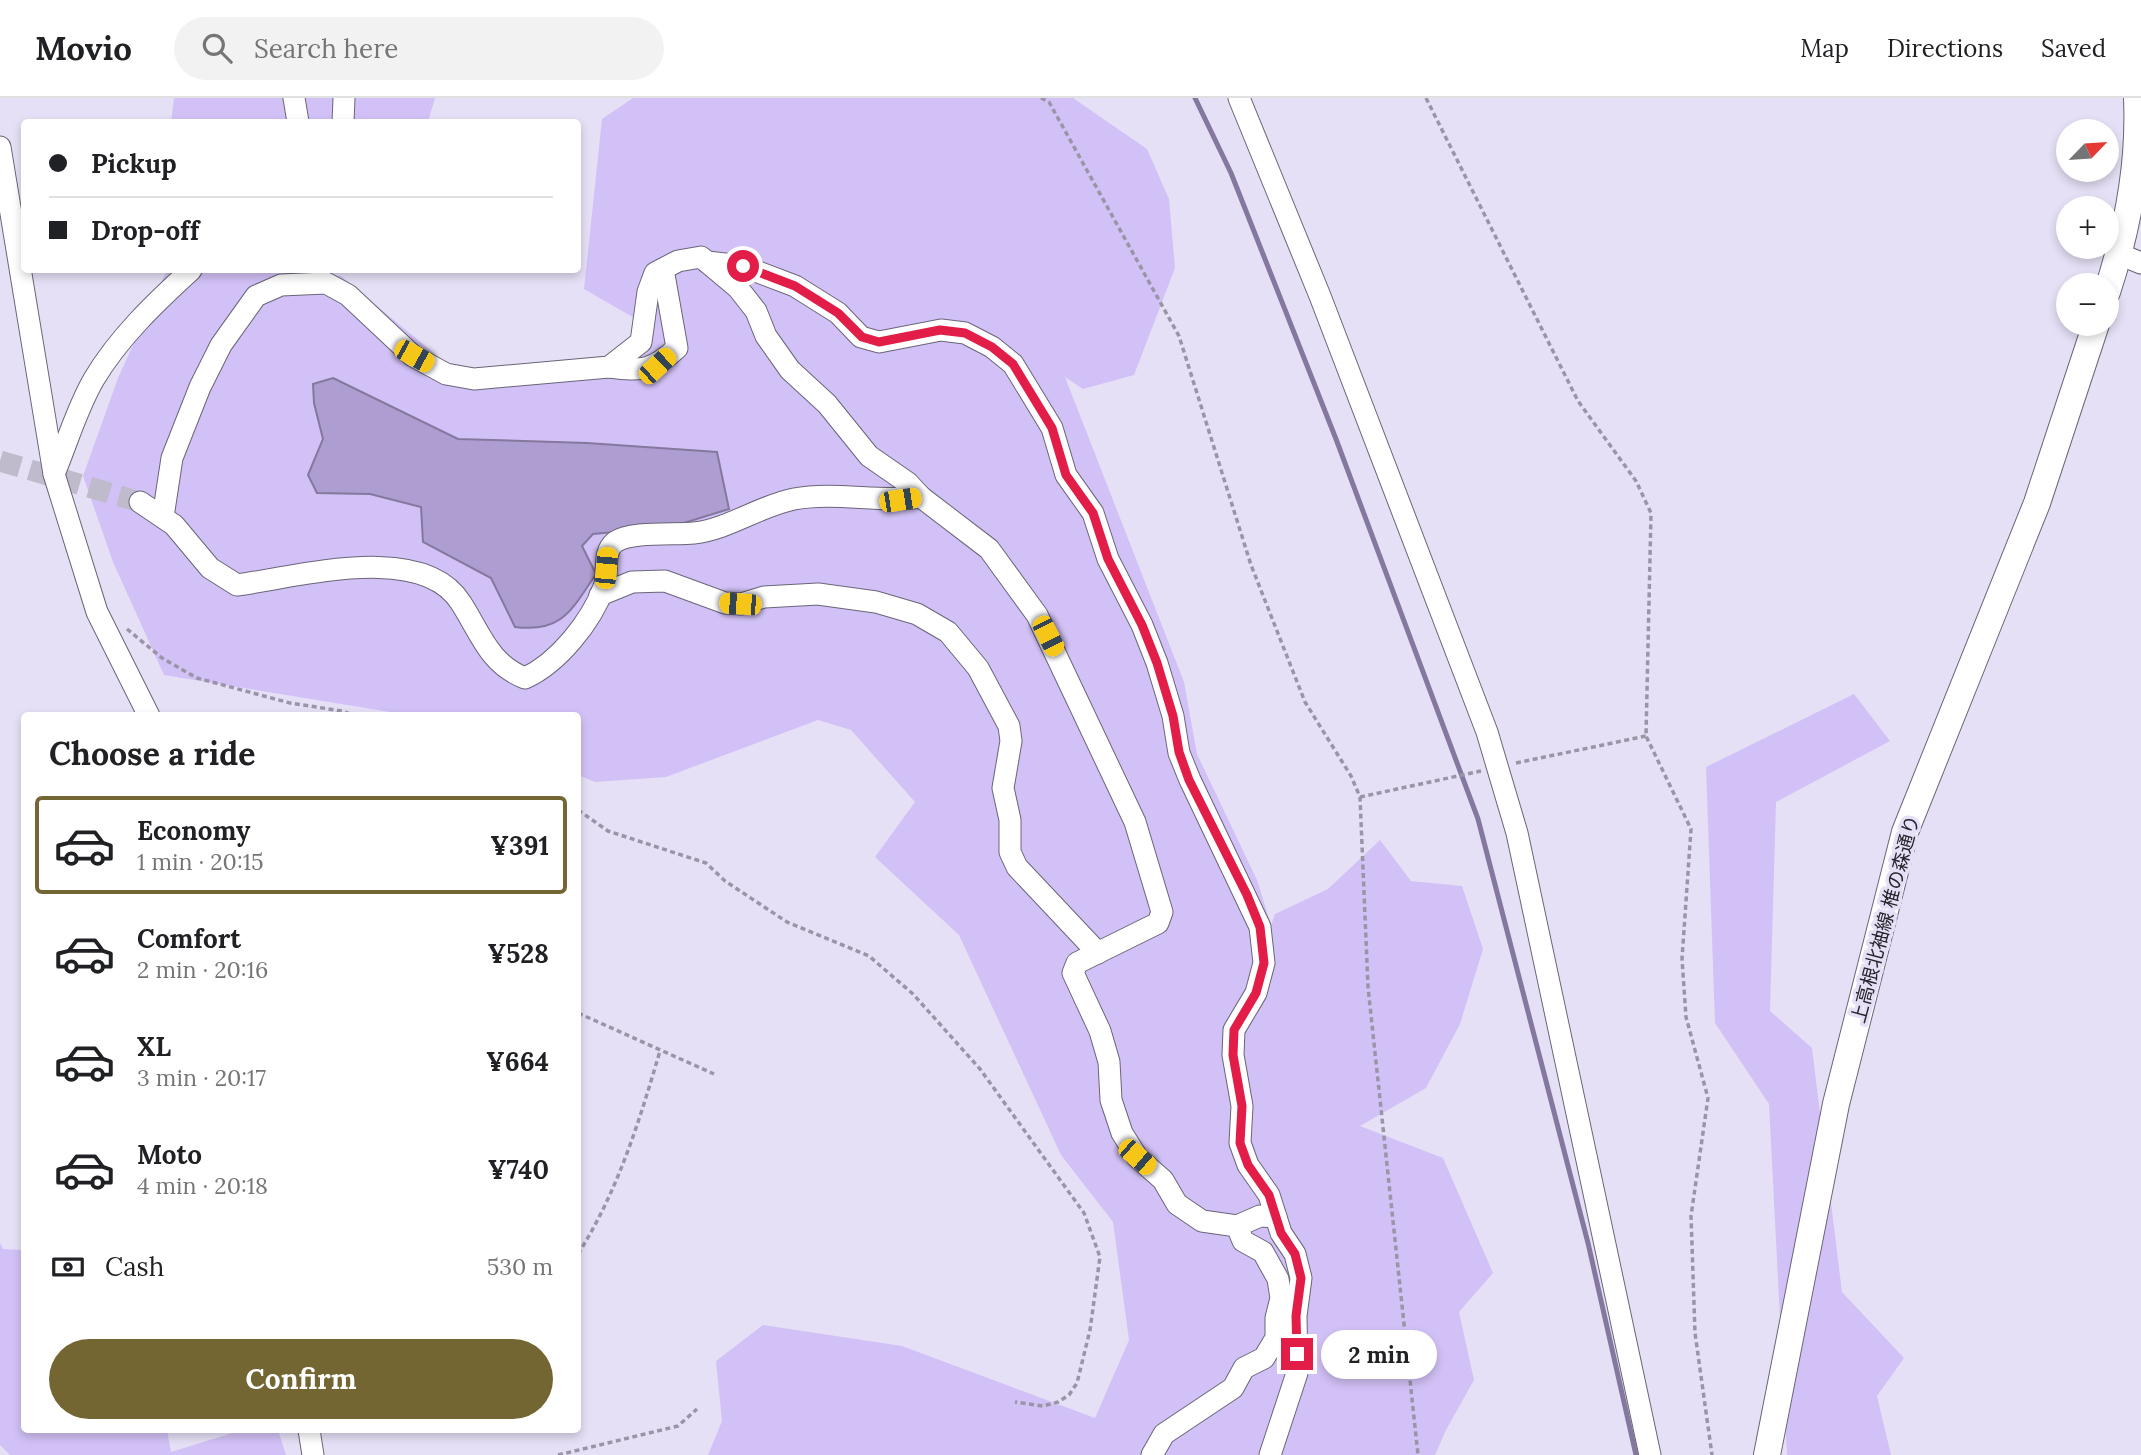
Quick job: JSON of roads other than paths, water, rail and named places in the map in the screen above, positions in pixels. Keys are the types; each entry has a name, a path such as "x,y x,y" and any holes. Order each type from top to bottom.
{"main road":[{"path":"2119,274 2130,258 2139,140 2137,98"},
{"name":"上高根北袖線 椎の森通り","path":"1767,1455 1836,1104 1905,832 2037,503 2092,336"}],"street":[{"path":"295,98 298,119"},
{"path":"343,119 344,98"},
{"path":"1239,98 1339,347 1487,732 1517,833 1650,1455"},
{"path":"0,147 54,474 97,612 147,712"},
{"path":"609,367 640,342 648,292 655,273 678,261 701,257 738,288 756,311 766,336 790,370 827,404 869,456 908,483 921,497 989,549 1037,615 1135,822 1162,912 1158,923 1077,963 1073,973 1100,1031 1108,1062 1111,1100 1122,1133 1137,1157 1163,1180 1177,1205 1202,1221 1237,1226 1260,1216 1276,1217"},
{"path":"707,262 743,266 795,286 838,313 862,337 879,342 940,330 965,333 992,347 1013,364 1052,428 1066,475 1093,513 1108,559 1142,625 1157,663 1173,716 1179,752 1189,780 1247,895 1260,927 1264,963 1256,993 1234,1030 1233,1055 1242,1106 1240,1143 1248,1165 1269,1195 1281,1233 1295,1254 1301,1278 1296,1316 1297,1373 1270,1455"},
{"path":"163,517 172,458 200,387 221,345 256,296 281,285 330,276 414,356 446,374 474,379 609,367 636,370 657,366 677,348 663,269"},
{"path":"54,474 93,382 112,351 160,298 188,273"},
{"path":"140,502 174,525 210,568 237,585 346,569 402,568 438,579 460,600 490,656 509,672 525,678 544,669 588,618 604,586 608,551 615,542 628,537 708,530 766,506 796,498 900,500 921,497"},
{"path":"600,595 632,582 665,581 725,603 740,604 764,597 818,594 876,602 917,614 948,632 978,668 1009,726 1011,741 1003,788 1010,820 1010,852 1017,867 1098,953"},
{"path":"1152,1455 1164,1434 1233,1388 1244,1368 1264,1358 1276,1338 1276,1318 1281,1298 1278,1279 1263,1252 1243,1241 1237,1226"},
{"path":"309,1433 313,1455"}],"waterway":[{"path":"1195,98 1231,173 1336,439 1478,819 1588,1243 1636,1455"}],"tunnel":[{"path":"0,461 140,502"}]}
